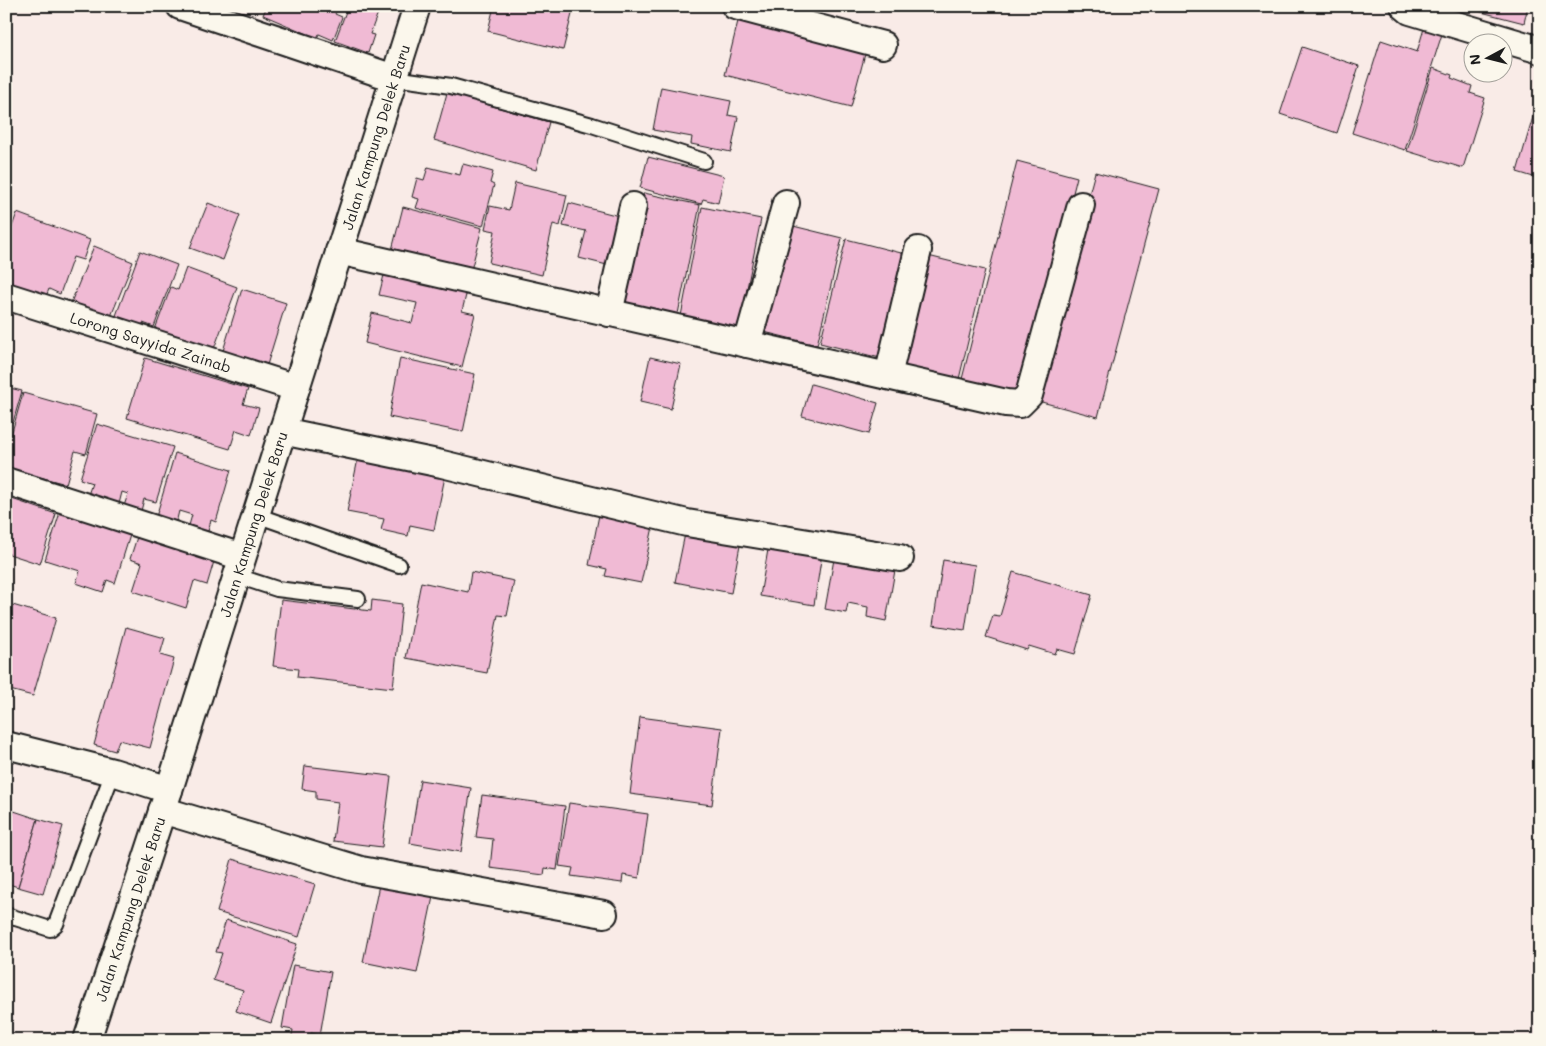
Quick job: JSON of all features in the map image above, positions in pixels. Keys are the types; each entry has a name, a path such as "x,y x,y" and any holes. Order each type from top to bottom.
{"street":[{"path":"180,6 394,78"},
{"name":"Jalan Kampung Delek Baru","path":"87,1040 166,800 417,6"},
{"path":"735,6 883,45"},
{"path":"1404,6 1410,11 1540,50"},
{"path":"747,344 786,203"},
{"path":"339,251 888,376 1020,404 1029,395 1081,205"},
{"path":"609,313 633,206"},
{"path":"888,376 918,250"},
{"name":"Lorong Sayyida Zainab","path":"6,296 296,388"},
{"path":"282,431 442,464 688,523 900,558"},
{"path":"6,481 239,566"},
{"path":"6,745 113,772 166,800 362,870 604,914"}],"lane":[{"path":"394,78 461,89 592,125 704,161"},
{"path":"256,515 399,565"},
{"path":"239,566 277,589 358,599"},
{"path":"6,915 50,929 56,924 113,772"}],"building":[{"path":"267,6 339,6 335,14 342,17 333,40 319,34 317,38 263,15"},
{"path":"348,6 368,6 379,10 370,34 374,35 368,53 335,41"},
{"path":"494,6 574,6 563,50 488,31"},
{"path":"1458,6 1528,6 1524,23"},
{"path":"738,21 865,54 851,107 725,75"},
{"path":"1425,25 1443,31 1405,150 1352,133 1381,40 1417,52"},
{"path":"1302,47 1359,66 1337,133 1280,114"},
{"path":"1433,68 1452,75 1451,78 1472,86 1470,93 1485,98 1463,168 1407,151"},
{"path":"661,87 731,101 728,115 738,117 731,152 691,144 692,137 653,130"},
{"path":"447,93 549,122 536,170 434,140"},
{"path":"1540,93 1540,179 1517,172"},
{"path":"648,157 724,176 718,203 703,199 701,204 640,188"},
{"path":"1017,161 1077,177 1022,395 962,379"},
{"path":"463,164 493,172 490,183 494,185 483,226 416,208 419,199 412,197 417,178 424,180 428,167 460,175"},
{"path":"1095,172 1159,189 1098,417 1034,400"},
{"path":"515,183 567,195 560,226 553,224 542,275 489,263 495,231 485,229 490,206 509,210"},
{"path":"644,193 700,205 678,314 621,302"},
{"path":"208,203 240,215 223,260 190,248"},
{"path":"569,203 619,216 607,265 579,258 586,231 563,226"},
{"path":"403,207 482,228 471,270 392,250"},
{"path":"702,207 761,219 739,328 681,316"},
{"path":"6,211 12,213 6,230"},
{"path":"17,213 90,240 83,260 73,257 60,294 49,289 45,299 6,284 6,243"},
{"path":"785,224 842,238 817,345 760,331"},
{"path":"846,239 909,255 884,359 820,343"},
{"path":"94,246 133,262 109,321 70,305"},
{"path":"140,251 177,265 154,327 143,323 140,331 114,321"},
{"path":"928,256 985,270 959,379 901,366"},
{"path":"186,268 237,287 212,354 154,332 171,287 178,290"},
{"path":"385,271 467,291 462,311 475,314 462,367 365,343 372,313 412,323 417,303 379,295"},
{"path":"242,289 286,303 267,365 223,351"},
{"path":"650,357 681,364 671,409 640,402"},
{"path":"145,358 248,389 243,404 259,408 251,435 236,430 230,449 127,418"},
{"path":"400,358 475,374 463,432 389,417"},
{"path":"811,384 878,403 869,434 802,416"},
{"path":"6,387 22,391 13,422 6,420"},
{"path":"23,393 97,414 86,454 75,451 66,484 6,468 6,453"},
{"path":"97,424 173,447 156,502 144,499 141,511 124,506 128,494 122,492 119,504 88,495 92,483 80,479"},
{"path":"360,449 447,467 434,530 410,525 408,536 381,530 384,519 347,512"},
{"path":"175,453 231,470 216,522 211,520 207,535 188,529 192,515 179,511 176,523 156,517"},
{"path":"6,497 56,514 40,564 6,553"},
{"path":"61,509 131,532 115,583 107,580 103,592 76,583 80,571 45,560"},
{"path":"600,510 654,522 641,583 605,576 607,569 589,565"},
{"path":"687,524 742,535 731,593 675,582"},
{"path":"138,534 215,558 207,585 194,581 186,608 133,591 142,563 130,559"},
{"path":"770,538 823,547 814,605 760,596"},
{"path":"836,548 897,559 886,621 867,617 868,607 848,603 846,613 825,609"},
{"path":"943,560 975,565 965,630 933,625"},
{"path":"471,572 514,581 507,616 498,615 487,673 406,658 421,582 468,592"},
{"path":"1013,572 1092,595 1075,654 1057,649 1055,654 1029,646 1027,650 986,637 993,615 1000,616"},
{"path":"281,600 371,611 372,600 402,604 393,688 297,677 298,669 273,666"},
{"path":"6,603 56,618 33,696 6,689"},
{"path":"126,627 165,638 160,655 174,659 150,748 119,740 115,751 94,745"},
{"path":"640,717 722,728 712,805 630,794"},
{"path":"305,766 391,776 382,847 333,841 338,802 316,799 316,791 302,789"},
{"path":"420,780 471,788 461,852 410,843"},
{"path":"482,795 565,806 557,870 545,868 544,875 490,868 493,839 476,837"},
{"path":"569,803 648,814 639,878 623,875 622,883 571,876 573,868 559,866"},
{"path":"6,809 14,811 6,836"},
{"path":"14,811 38,819 18,887 6,883 6,836"},
{"path":"38,819 63,826 43,894 18,887"},
{"path":"232,859 315,884 299,937 217,912"},
{"path":"380,880 434,892 417,973 363,962"},
{"path":"226,920 297,944 271,1023 236,1011 243,990 213,980 222,953 216,952"},
{"path":"293,965 331,972 320,1035 311,1033 310,1040 291,1040 293,1030 282,1028"}]}
